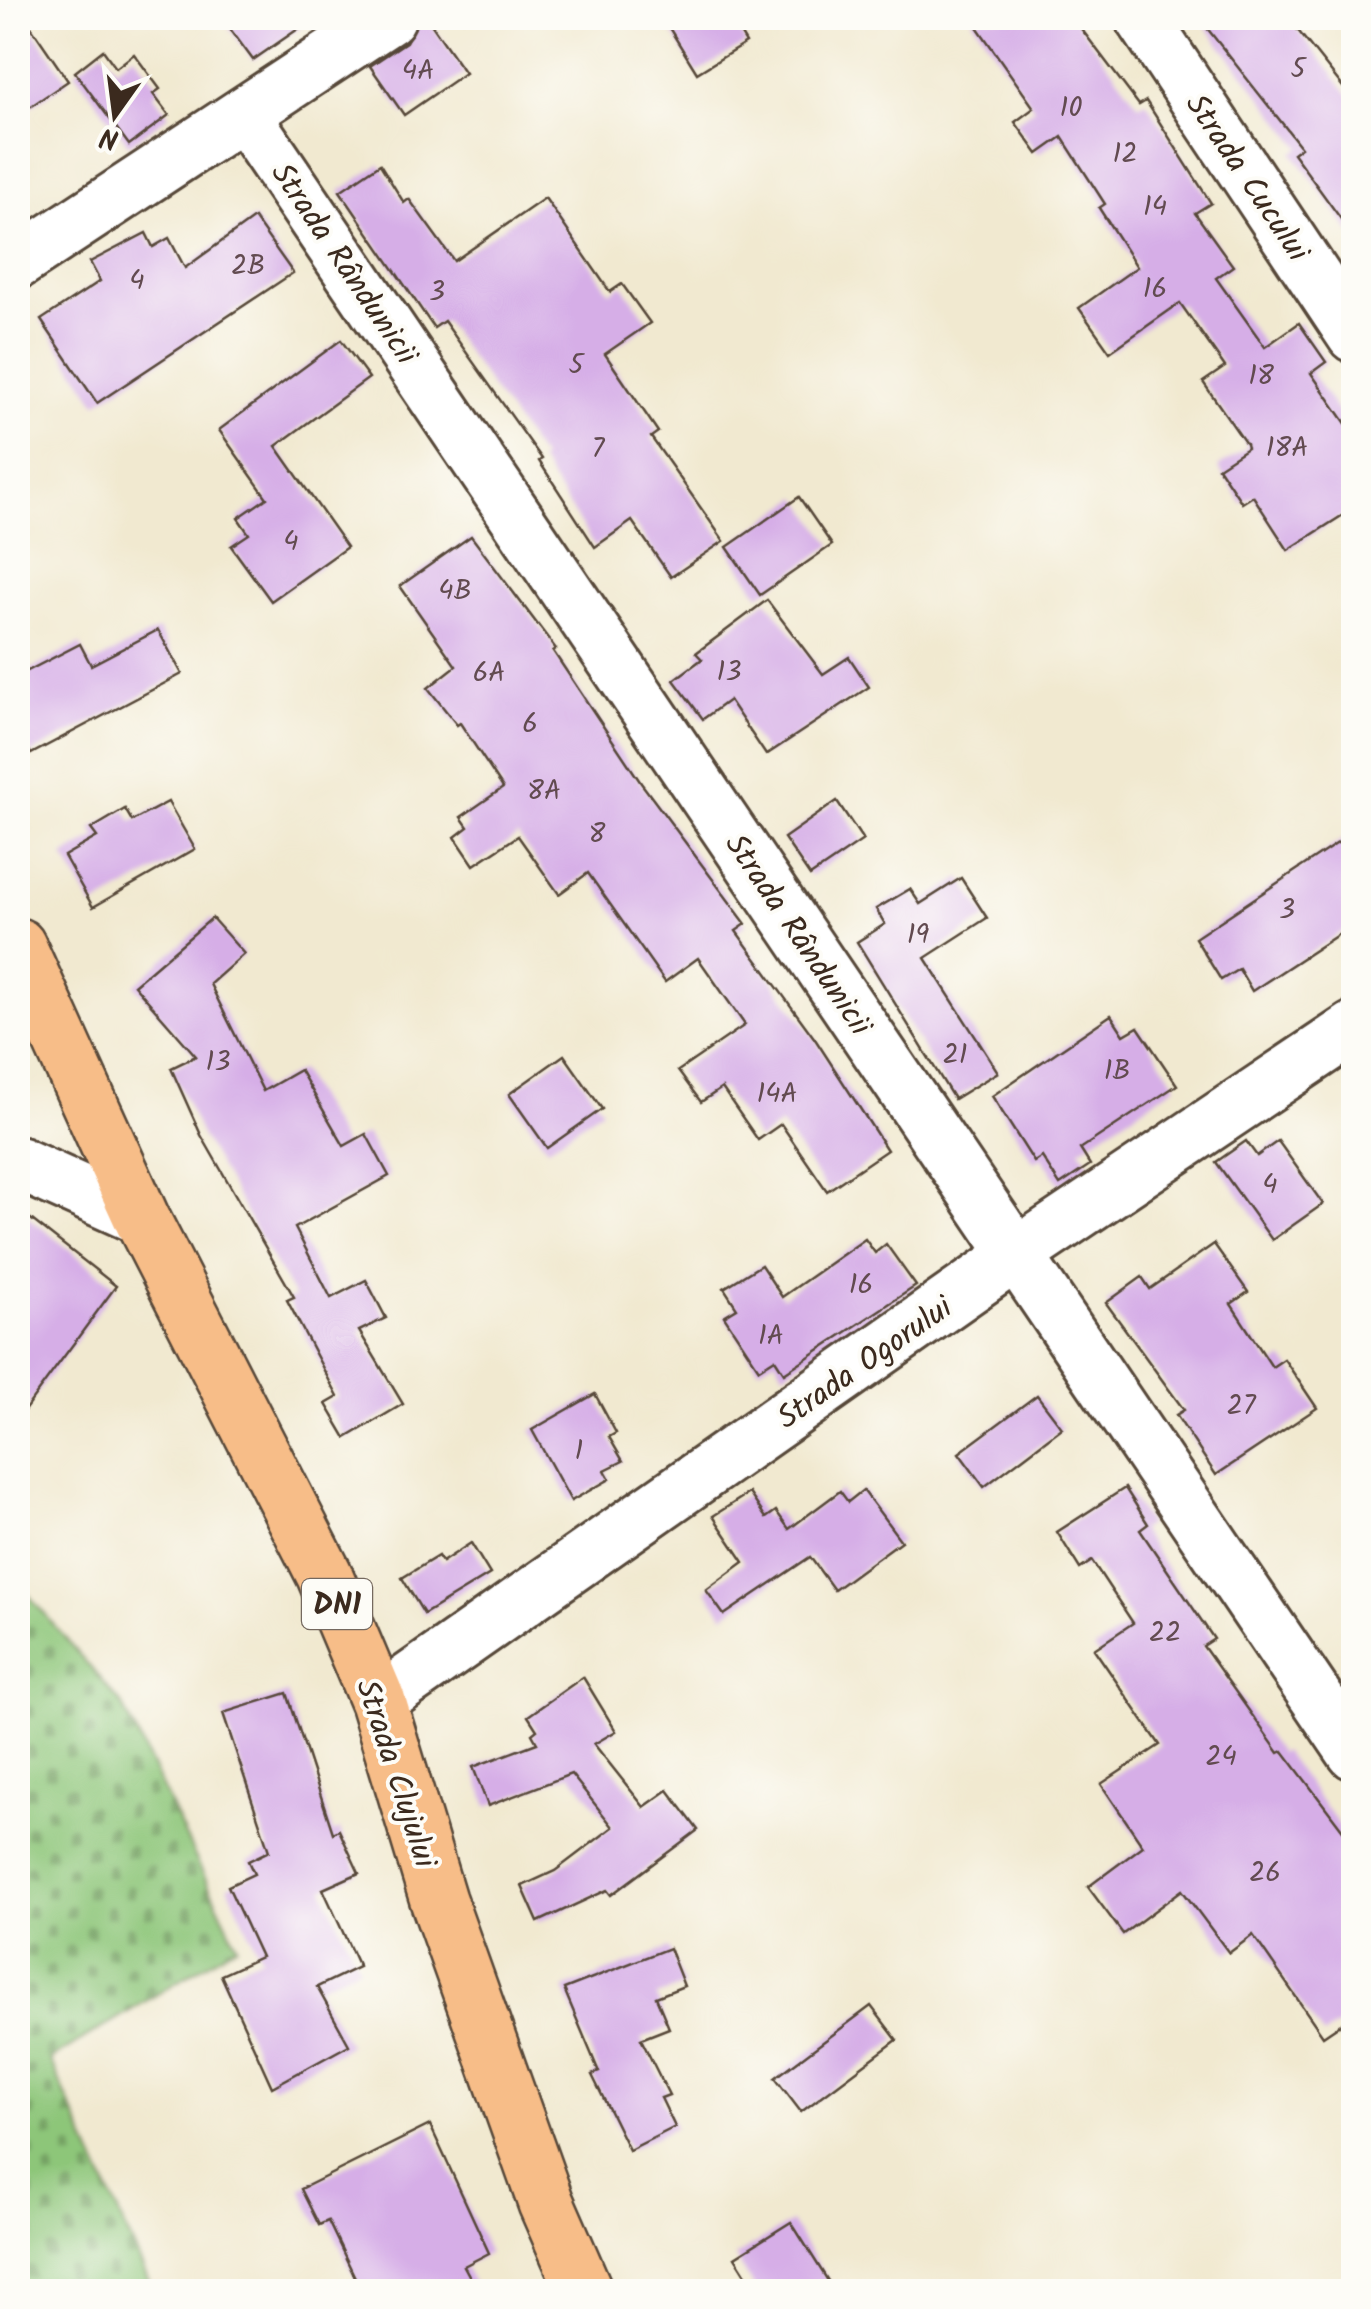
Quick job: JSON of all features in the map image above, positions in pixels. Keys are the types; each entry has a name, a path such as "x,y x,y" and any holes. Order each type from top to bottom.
{"main road":[{"name":"Strada Clujului","path":"18,946 142,1218 324,1574 378,1702 451,1936 546,2204 584,2292"}],"street":[{"path":"18,262 389,18"},
{"name":"Strada Cucului","path":"1142,18 1354,336"},
{"name":"Strada Rândunicii","path":"244,115 1354,1753"},
{"name":"Strada Ogorului","path":"378,1702 1016,1254 1354,1028"},
{"path":"18,1163 142,1218"}],"green space":[{"path":"18,1583 123,1706 237,1945 50,2060 153,2291 18,2291"}],"building":[{"path":"18,18 25,18 68,81 18,115"},
{"path":"222,18 314,18 253,60"},
{"path":"419,18 427,18 465,73 404,115 370,66 406,42"},
{"path":"663,18 731,18 746,43 697,73"},
{"path":"971,18 1073,18 1139,105 1146,101 1211,203 1195,213 1233,266 1216,278 1265,347 1299,323 1326,362 1311,373 1354,435 1354,508 1288,550 1253,496 1242,503 1218,467 1247,448 1246,444 1203,382 1225,367 1180,303 1110,352 1079,308 1137,267 1099,208 1105,204 1062,137 1038,154 1015,122 1034,108"},
{"path":"1199,18 1288,18 1354,101 1354,237 1293,153 1301,147"},
{"path":"103,50 116,68 134,54 160,89 153,94 169,115 129,145 75,72"},
{"path":"380,164 404,203 409,199 454,261 545,198 610,292 622,284 650,323 605,354 658,432 651,437 724,541 671,577 632,521 595,547 539,461 542,459 444,321 434,328 340,191"},
{"path":"254,218 293,273 97,403 41,320 100,281 90,262 146,233 153,247 169,238 185,268"},
{"path":"341,340 369,378 276,446 347,547 271,601 231,546 249,534 238,518 267,498 219,430"},
{"path":"799,497 832,545 760,595 727,547"},
{"path":"471,536 556,649 553,651 641,783 746,924 736,931 815,1039 887,1150 827,1191 781,1124 758,1140 722,1088 701,1102 678,1071 745,1025 698,958 665,982 588,873 559,894 518,836 474,865 455,837 468,827 461,817 503,788 460,723 457,725 428,688 456,666 400,586"},
{"path":"767,600 823,674 849,657 869,687 766,755 729,700 703,719 674,680 702,659 696,653"},
{"path":"158,630 182,674 31,754 18,729 18,676 80,644 91,665"},
{"path":"837,801 863,840 810,876 784,838"},
{"path":"168,802 195,849 93,907 64,856 97,837 91,829 125,809 132,821"},
{"path":"1354,832 1354,924 1252,991 1239,969 1221,980 1195,938"},
{"path":"961,878 987,918 925,958 998,1072 954,1099 857,942 885,924 876,909 910,889 920,904"},
{"path":"212,918 244,954 210,984 263,1091 300,1070 344,1146 366,1134 389,1176 295,1228 331,1298 366,1280 386,1318 359,1331 403,1404 346,1438 326,1404 338,1397 287,1300 294,1297 201,1135 171,1068 196,1056 134,985"},
{"path":"1111,1015 1124,1035 1138,1027 1177,1085 1080,1149 1090,1165 1060,1185 1042,1157 1034,1162 992,1096"},
{"path":"564,1055 602,1109 547,1148 509,1094"},
{"path":"1246,1141 1257,1156 1278,1141 1323,1204 1272,1240 1216,1162"},
{"path":"18,1209 116,1286 18,1419"},
{"path":"865,1239 875,1253 886,1244 916,1286 784,1373 775,1359 759,1369 724,1316 737,1308 724,1288 761,1265 782,1297"},
{"path":"1214,1244 1248,1292 1231,1304 1272,1367 1284,1359 1317,1408 1216,1475 1176,1415 1184,1410 1106,1303 1142,1277 1150,1289"},
{"path":"595,1394 616,1433 609,1437 623,1461 605,1470 610,1479 571,1501 532,1430"},
{"path":"1037,1395 1062,1428 984,1487 959,1453"},
{"path":"1125,1488 1148,1524 1140,1530 1214,1639 1203,1646 1279,1753 1283,1751 1354,1845 1354,2015 1323,2036 1253,1935 1229,1953 1182,1890 1123,1934 1088,1887 1143,1846 1101,1784 1160,1745 1094,1649 1133,1623 1092,1561 1080,1569 1057,1532"},
{"path":"863,1490 901,1541 834,1590 810,1557 724,1615 706,1590 744,1562 713,1516 749,1493 766,1518 776,1511 789,1529 840,1491 848,1502"},
{"path":"471,1543 490,1574 424,1614 402,1578 438,1556 442,1562"},
{"path":"583,1677 616,1731 594,1744 644,1807 668,1790 698,1830 611,1895 607,1890 538,1922 522,1886 555,1871 613,1827 571,1774 488,1806 473,1767 537,1743 532,1734 537,1730 528,1716"},
{"path":"287,1693 333,1833 339,1830 359,1873 323,1889 359,1967 317,1987 349,2045 272,2087 221,1975 261,1957 228,1886 254,1874 248,1861 269,1851 223,1713"},
{"path":"669,1948 684,1986 656,1997 669,2028 641,2039 669,2095 661,2098 675,2127 629,2150 592,2075 599,2072 564,1989"},
{"path":"871,2006 897,2040 801,2112 775,2078"},
{"path":"430,2125 489,2253 464,2266 478,2292 362,2292 328,2221 319,2225 301,2189"},
{"path":"791,2222 835,2292 757,2292 735,2257"}]}
